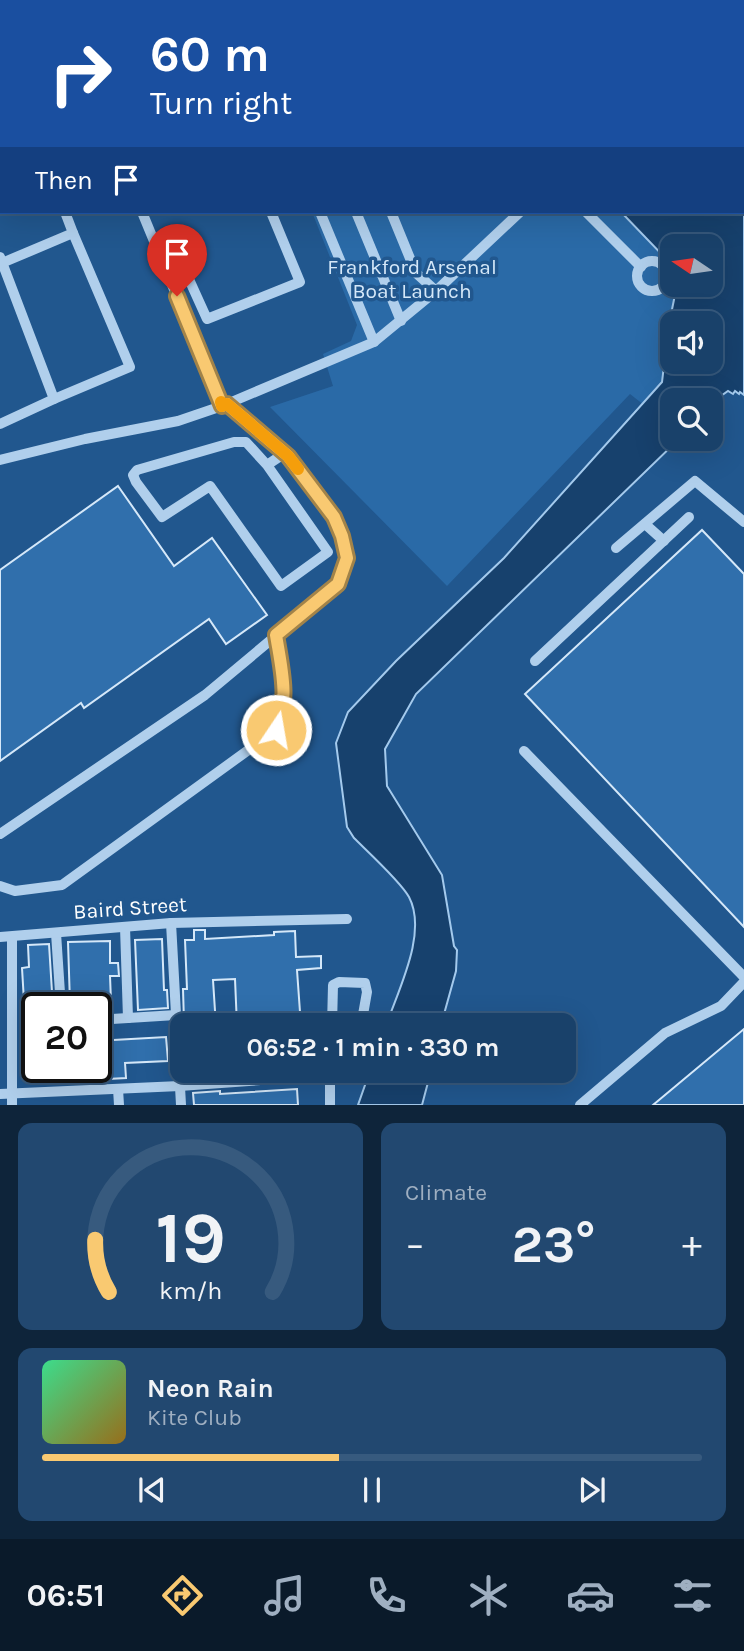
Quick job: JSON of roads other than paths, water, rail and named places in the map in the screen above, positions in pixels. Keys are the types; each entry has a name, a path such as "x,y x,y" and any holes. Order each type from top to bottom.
{"street":[{"path":"0,424 130,367 66,214"},
{"path":"0,834 205,695 338,584 347,558 334,517 285,453 224,405 143,214"},
{"path":"168,274 183,266 207,319 300,282 272,214"},
{"path":"321,214 374,342"},
{"path":"357,214 401,321"},
{"path":"392,214 416,273 436,291"},
{"path":"0,460 85,439 178,421 224,405 374,342 436,291 518,214"},
{"path":"588,214 641,267"},
{"path":"54,399 1,260 74,233"},
{"path":"234,442 246,442 267,465 328,552 281,586 210,486 162,517 133,475 137,470 234,442"},
{"path":"267,465 285,453"},
{"path":"616,548 695,481 744,522"},
{"path":"535,660 689,517"},
{"path":"645,524 664,541"},
{"path":"0,886 15,891 62,886 276,730 282,716 283,692 276,635"},
{"path":"524,751 744,979 721,1006 665,1033 580,1105"},
{"name":"Baird Street","path":"6,937 171,923 346,919"},
{"path":"171,923 176,1013"},
{"path":"125,927 128,1018"},
{"path":"56,933 60,992"},
{"path":"6,937 12,1099"},
{"path":"332,1013 333,985 339,982 365,983 367,992 363,1013"},
{"path":"112,1019 170,1015"},
{"path":"180,1083 181,1105"},
{"path":"0,1094 12,1099 220,1083"},
{"path":"329,1083 330,1105"},
{"path":"118,1089 119,1105"}],"park label":[{"name":"Frankford Arsenal Boat Launch","path":"412,279"}]}
